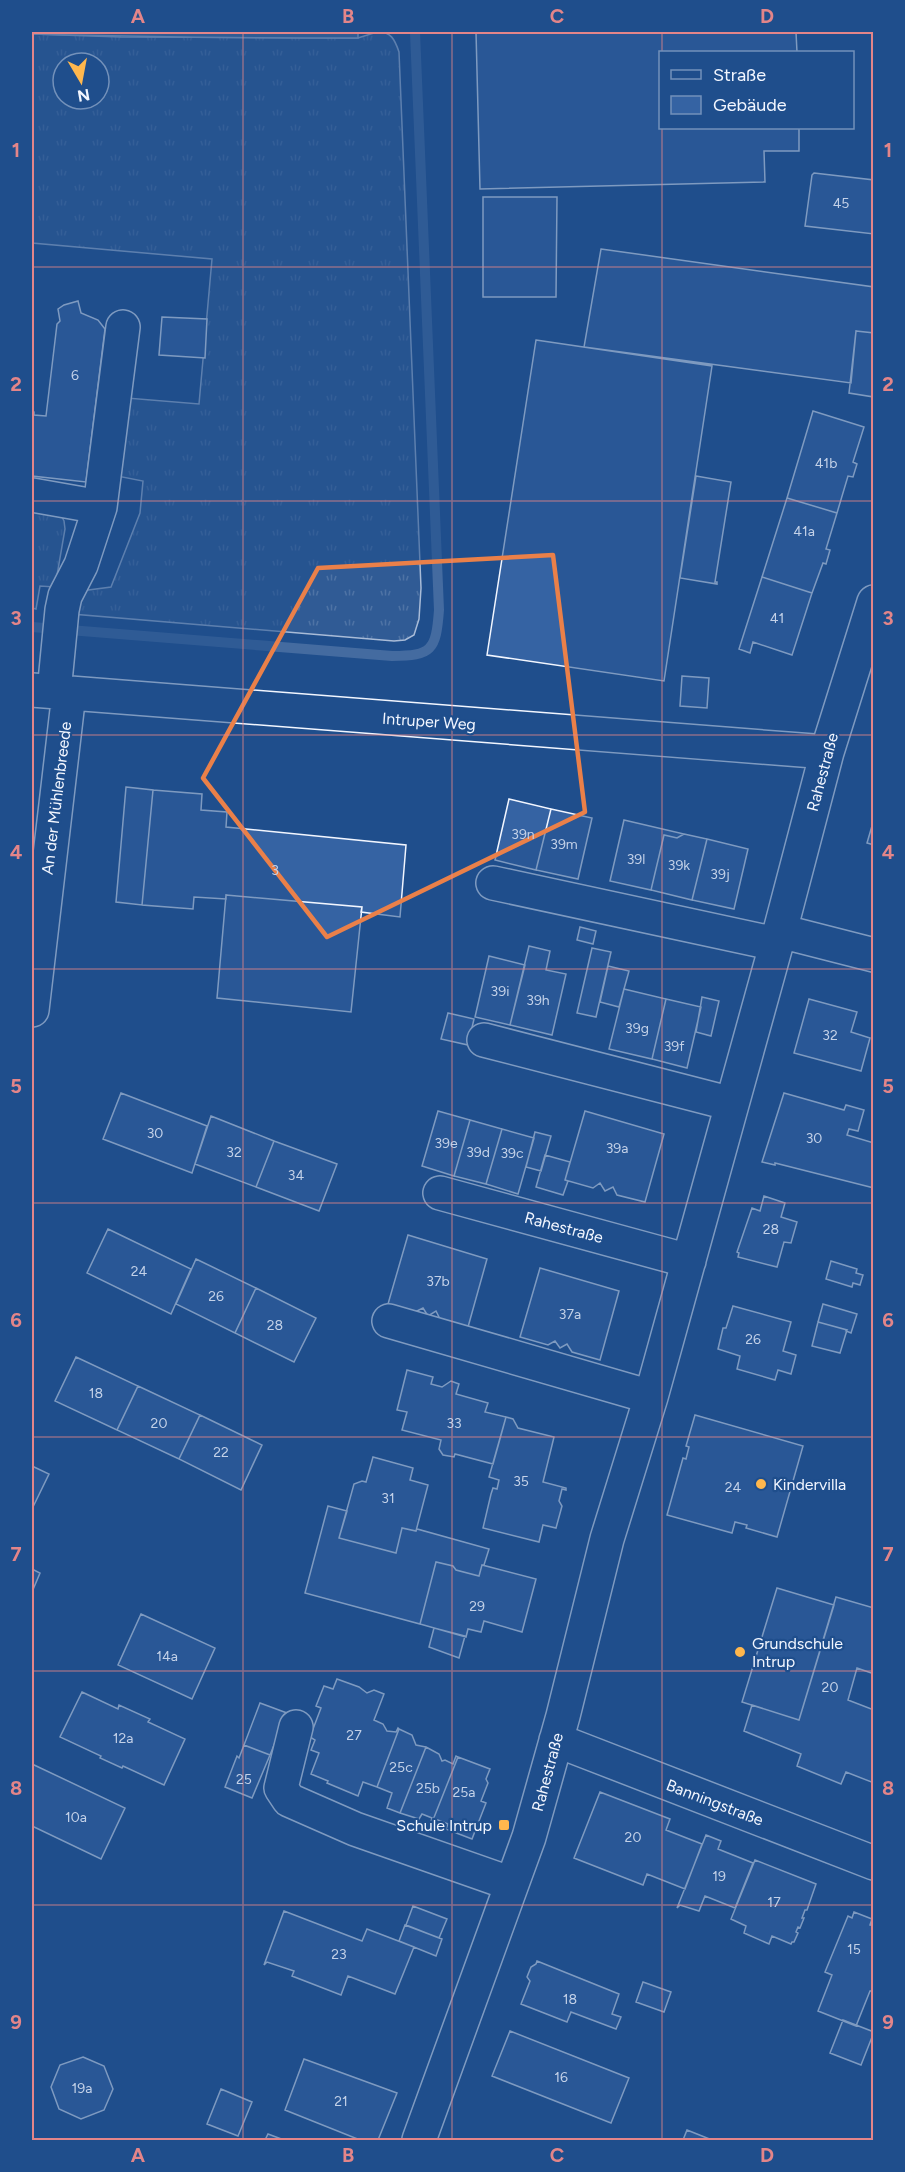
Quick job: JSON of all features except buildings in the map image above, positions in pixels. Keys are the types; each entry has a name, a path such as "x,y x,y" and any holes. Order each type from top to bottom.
{"street":[{"name":"An der Mühlenbreede","path":"32,1010 51,692 65,596 81,565 100,507 123,327"},
{"path":"32,495 100,507"},
{"name":"Rahestraße","path":"419,2140 529,1837 607,1539 651,1397 827,752 873,602"},
{"name":"Intruper Weg","path":"51,692 827,752"},
{"path":"493,883 873,955"},
{"path":"484,1040 732,1104"},
{"name":"Rahestraße","path":"440,1193 689,1261"},
{"path":"389,1321 651,1397"},
{"path":"296,1727 281,1788 289,1800 356,1829 512,1884"},
{"name":"Banningstraße","path":"556,1740 873,1863"}],"highlighted area":[{"path":"553,555 585,812 327,937 203,778 318,568"}],"green space":[{"path":"382,32 394,40 399,52 421,588 419,619 414,635 405,640 394,641 72,614 81,591 111,587 140,513 143,481 117,476 127,398 199,404 212,259 32,243 32,34 121,37 358,38"},
{"path":"32,503 60,513 65,529 55,587 40,586 36,609 32,608"}],"shaded area":[{"path":"32,32 358,32 358,38 113,36 32,34"}],"waterway":[{"path":"32,627 392,656 424,652 433,642 439,610 415,32"}],"place":[{"name":"Kindervilla","path":"761,1484"},
{"name":"Grundschule Intrup","path":"740,1652"},
{"name":"Schule Intrup","path":"504,1825"}]}
